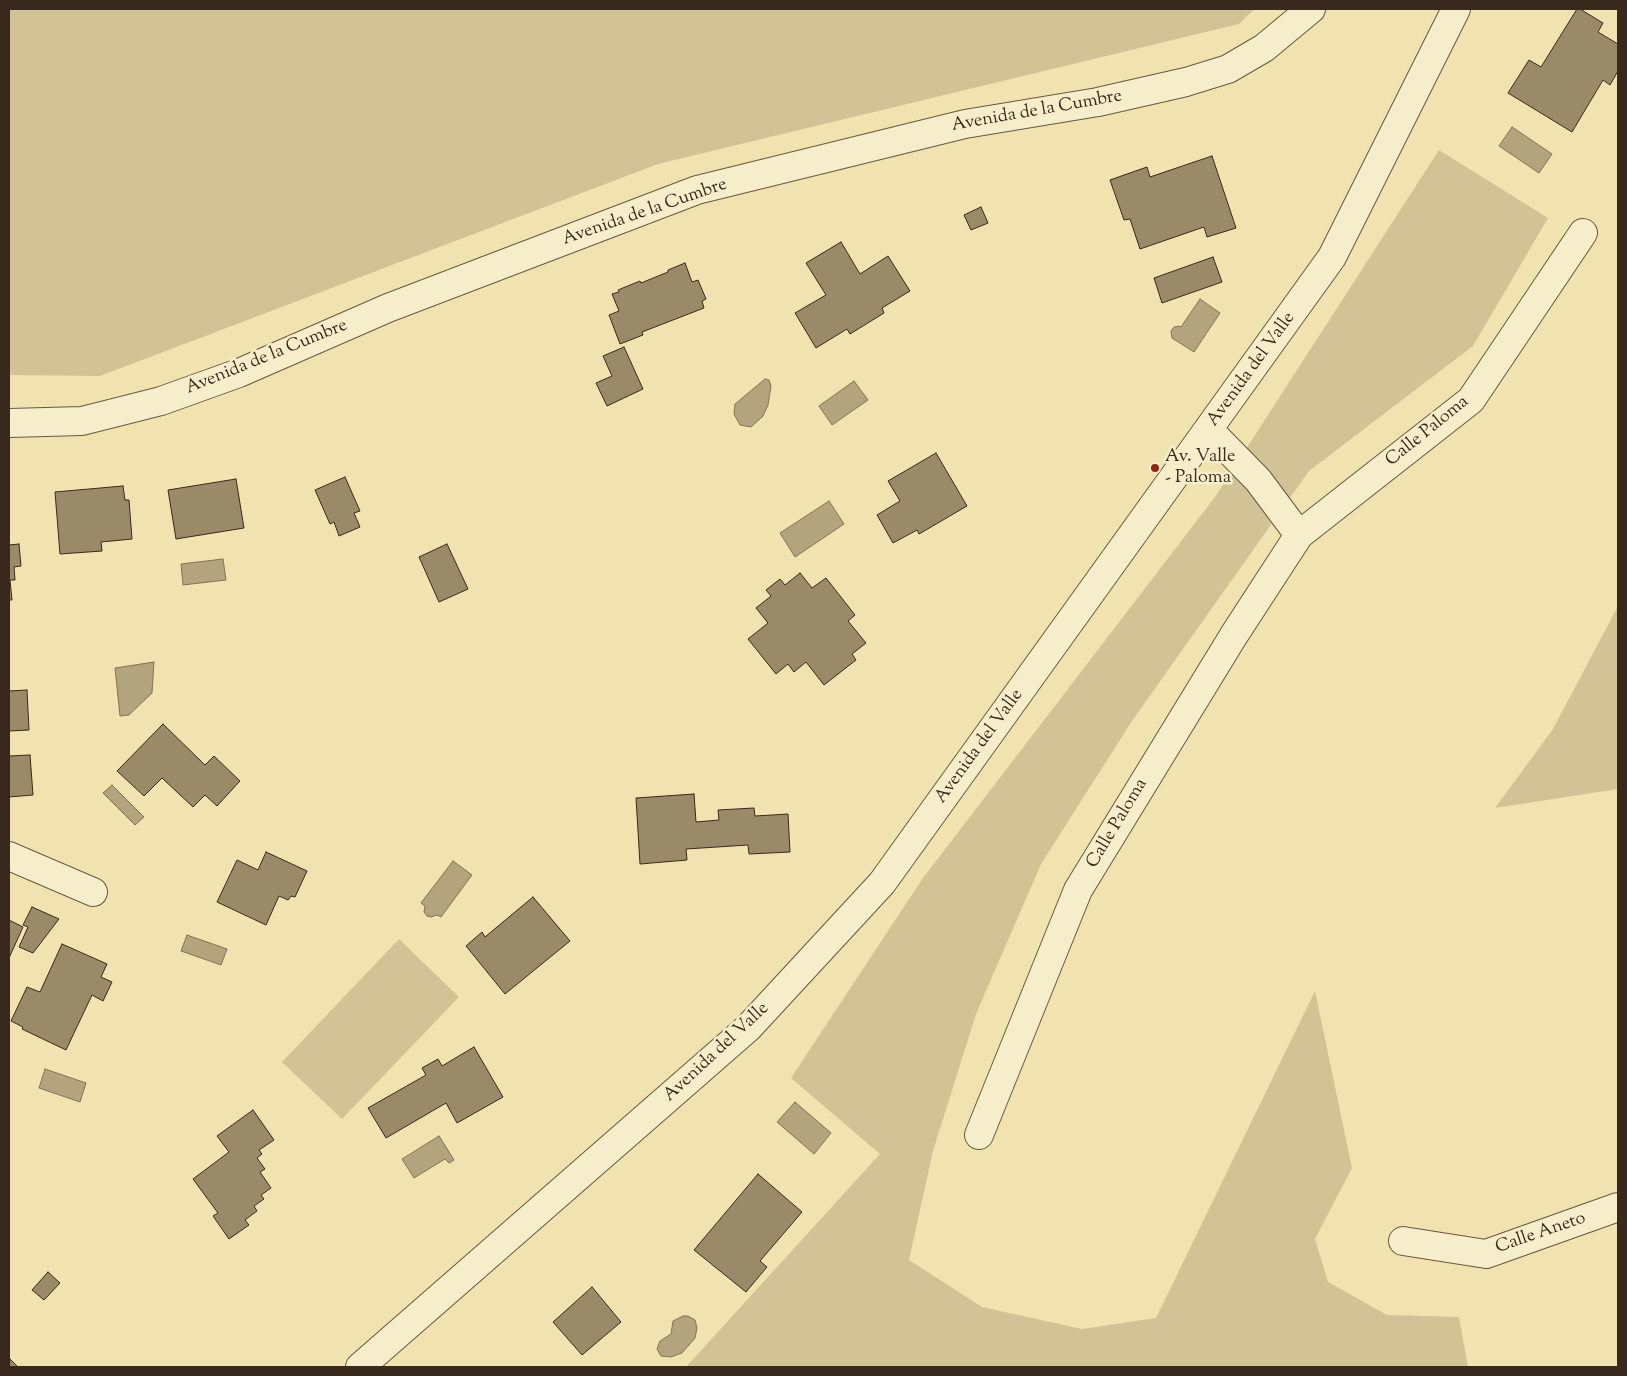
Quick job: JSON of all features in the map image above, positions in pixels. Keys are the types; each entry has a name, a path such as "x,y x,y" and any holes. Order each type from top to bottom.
{"street":[{"name":"Avenida de la Cumbre","path":"9,423 82,421 162,401 239,373 388,308 697,190 964,124 1098,102 1186,82 1228,70 1264,48 1311,9"},
{"name":"Avenida del Valle","path":"360,1367 748,1028 882,883 1332,257 1456,9"},
{"name":"Calle Paloma","path":"979,1135 1078,890 1234,635 1299,535 1471,400 1583,234"},
{"path":"1209,430 1258,480 1299,535"},
{"path":"9,856 93,892"},
{"name":"Calle Aneto","path":"1403,1242 1486,1254 1618,1207"}],"shaded area":[{"path":"9,9 1254,9 1239,24 658,164 100,376 9,375"},
{"path":"1512,127 1552,154 1539,173 1499,146"},
{"path":"1439,150 1548,218 1473,346 1309,471 1132,721 1041,864 976,1014 933,1151 909,1260 982,1307 1082,1329 1156,1318 1315,991 1352,1168 1315,1239 1328,1282 1387,1315 1459,1317 1468,1367 686,1367 880,1154 791,1078 923,878 1215,497"},
{"path":"1200,299 1220,313 1194,352 1172,338 1171,331 1174,327 1181,327"},
{"path":"765,379 769,380 771,386 768,405 763,416 751,427 740,425 734,414 735,404"},
{"path":"854,381 868,400 832,425 819,406"},
{"path":"829,501 844,524 795,557 780,533"},
{"path":"223,559 226,580 183,585 181,564"},
{"path":"1618,606 1618,789 1495,808 1553,729"},
{"path":"154,662 152,693 129,715 120,716 115,668"},
{"path":"112,785 144,817 135,825 103,793"},
{"path":"453,861 472,875 441,917 437,915 427,916 424,912 425,906 421,903"},
{"path":"187,935 227,949 221,965 181,951"},
{"path":"399,939 459,997 342,1119 282,1062"},
{"path":"45,1069 86,1083 80,1102 39,1088"},
{"path":"795,1102 831,1133 814,1154 777,1122"},
{"path":"439,1136 454,1160 449,1163 445,1159 414,1178 402,1159"},
{"path":"683,1316 688,1316 695,1320 697,1328 695,1338 682,1353 671,1357 661,1356 657,1349 660,1341 671,1334 673,1321"}],"building":[{"path":"1577,9 1603,23 1598,32 1618,44 1618,71 1610,85 1603,80 1572,132 1508,93 1529,60 1541,67"},
{"path":"1212,156 1236,228 1207,237 1204,227 1140,249 1130,219 1124,220 1110,180 1147,167 1150,177"},
{"path":"981,207 988,223 971,230 964,215"},
{"path":"841,242 860,274 888,256 910,291 882,308 884,313 850,334 847,329 816,348 795,313 826,295 806,263"},
{"path":"1213,257 1222,282 1162,303 1154,278"},
{"path":"685,263 692,282 698,280 706,299 702,301 704,308 642,332 643,335 620,344 609,315 619,311 612,294 640,281 641,283 668,272 668,270"},
{"path":"624,347 643,389 607,406 596,383 612,376 603,356"},
{"path":"936,453 967,506 919,534 917,530 893,543 877,515 900,501 888,481"},
{"path":"345,477 360,511 354,513 360,527 339,536 334,522 330,524 315,490"},
{"path":"236,479 244,528 176,539 168,490"},
{"path":"123,486 125,500 129,500 132,539 101,542 102,551 60,554 55,492"},
{"path":"19,544 21,566 14,567 15,580 10,580 12,600 9,600 9,545"},
{"path":"447,544 468,589 439,602 419,557"},
{"path":"800,573 812,588 826,578 855,615 848,621 866,643 852,654 856,660 824,685 806,662 794,672 788,664 776,674 748,639 768,623 756,608 771,596 766,590 780,579 785,585"},
{"path":"27,690 29,730 9,731 9,691"},
{"path":"163,724 205,765 214,756 240,781 217,806 205,795 193,807 162,778 144,796 117,771"},
{"path":"30,755 33,795 9,797 9,756"},
{"path":"694,794 696,822 719,820 718,810 754,808 755,816 788,814 790,852 749,854 748,845 686,849 687,860 640,864 636,798"},
{"path":"266,852 307,871 295,897 291,896 288,900 279,896 266,925 217,902 237,860 258,870"},
{"path":"533,897 570,941 505,994 466,946 482,932 485,937"},
{"path":"32,907 59,919 33,953 19,947 28,927 23,925"},
{"path":"9,920 23,927 9,958"},
{"path":"62,944 107,964 101,977 112,982 103,1001 92,995 66,1050 22,1029 23,1027 11,1021 27,987 40,992"},
{"path":"474,1047 503,1097 457,1123 446,1103 386,1138 368,1108 426,1075 422,1068 438,1059 442,1066"},
{"path":"253,1110 274,1140 259,1150 262,1154 257,1158 265,1169 260,1172 271,1188 261,1195 264,1199 254,1206 257,1211 245,1220 249,1225 229,1239 213,1216 218,1213 193,1179 229,1152 217,1136"},
{"path":"758,1174 802,1212 760,1261 767,1267 746,1292 694,1250"},
{"path":"48,1272 60,1283 44,1300 32,1290"},
{"path":"592,1287 621,1322 582,1355 553,1322"},
{"path":"10,1359 18,1367 9,1367"}],"place":[{"name":"Av. Valle - Paloma","path":"1155,468"}]}
